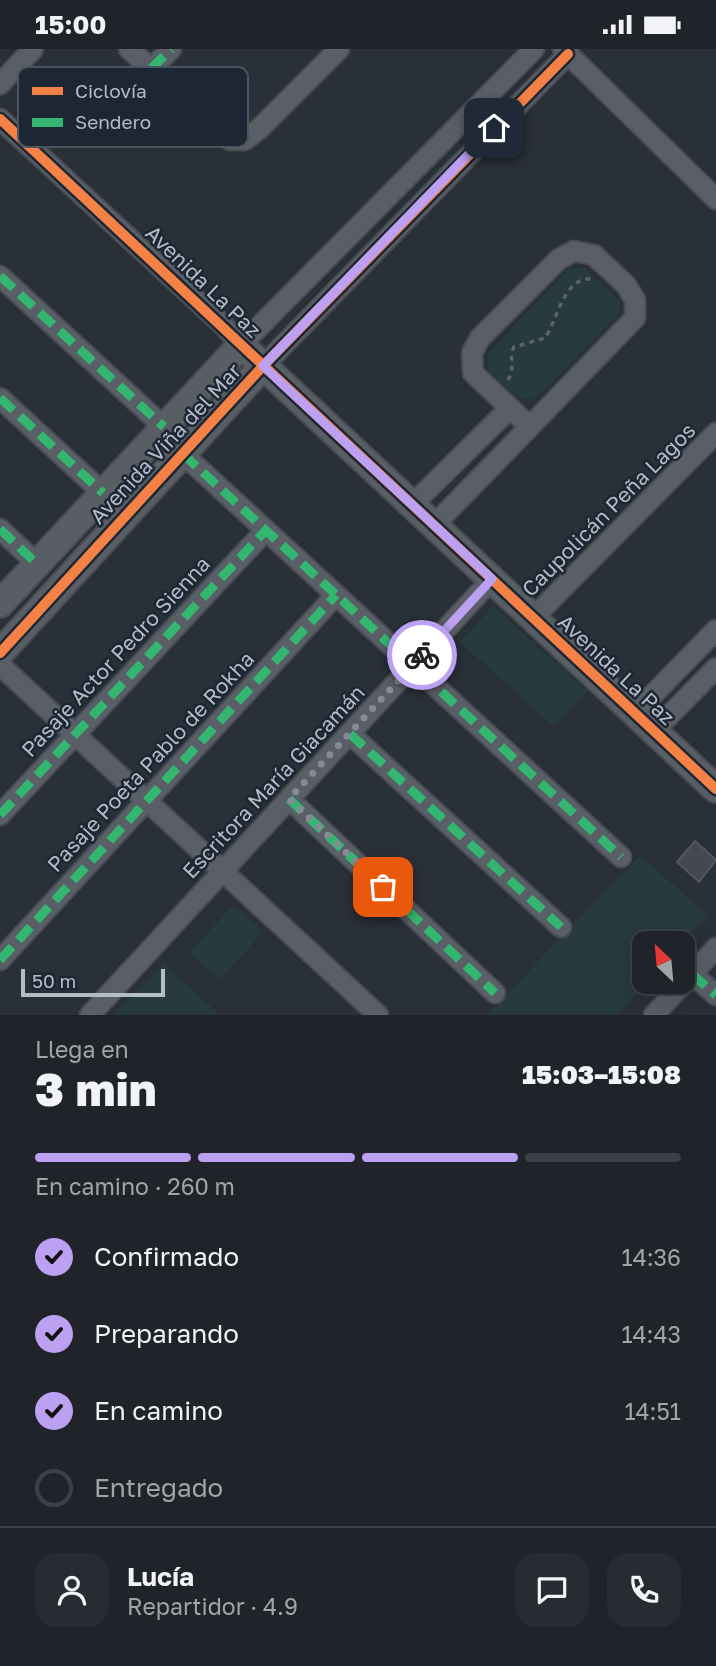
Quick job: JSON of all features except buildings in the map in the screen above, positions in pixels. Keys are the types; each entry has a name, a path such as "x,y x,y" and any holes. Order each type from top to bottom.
{"street":[{"path":"0,84 33,49"},
{"path":"129,49 149,67"},
{"path":"153,67 171,49"},
{"path":"248,137 339,49"},
{"name":"Avenida Viña del Mar","path":"0,604 241,345 534,49"},
{"path":"566,51 716,199"},
{"name":"Avenida Viña del Mar","path":"0,653 263,366 566,51"},
{"name":"Avenida La Paz","path":"0,120 18,137"},
{"name":"Avenida La Paz","path":"29,147 223,325 263,366 716,789"},
{"path":"434,525 530,427 635,318 635,300 616,275 594,255 574,251 551,267 480,338 472,353 473,373 530,427"},
{"path":"0,276 164,427"},
{"path":"0,398 103,493"},
{"path":"412,505 503,402"},
{"name":"Caupolicán Peña Lagos","path":"533,618 716,433"},
{"path":"183,454 621,857"},
{"path":"0,529 37,564"},
{"name":"Pasaje Actor Pedro Sienna","path":"0,815 266,530"},
{"name":"Escritora María Giacamán","path":"90,1015 492,579"},
{"name":"Pasaje Poeta Pablo de Rokha","path":"0,960 336,595"},
{"path":"644,722 716,630"},
{"path":"0,665 379,1015"},
{"path":"644,722 716,668"},
{"path":"350,734 561,927"},
{"path":"289,799 495,993"},
{"path":"695,971 716,948"},
{"path":"695,977 716,995"},
{"path":"654,1015 673,994"}],"path":[{"path":"503,402 512,373 511,354 514,347 547,336 571,288 583,279 605,280 616,275"}],"green space":[{"path":"583,267 620,302 619,314 534,399 515,395 488,371 488,353 568,269"},
{"path":"493,606 587,691 554,727 460,642"},
{"path":"640,855 708,916 694,931 632,931 632,994 636,994 617,1015 487,1015"},
{"path":"234,905 263,932 219,980 189,952"},
{"path":"163,963 220,1015 115,1015"}],"marked path":[{"path":"153,67 171,49"},
{"path":"0,276 164,427"},
{"path":"0,398 103,493"},
{"path":"183,454 621,857"},
{"path":"0,529 37,564"},
{"path":"0,815 266,530"},
{"path":"0,960 336,595"},
{"path":"350,734 561,927"},
{"path":"289,799 495,993"},
{"path":"695,977 716,995"}],"cycle path":[{"path":"0,653 263,366 568,54"},
{"path":"0,119 18,136"},
{"path":"30,147 716,789"}],"way so far":[{"path":"383,887 289,799 422,655"}],"route":[{"path":"422,655 492,579 263,366 494,128"}]}
